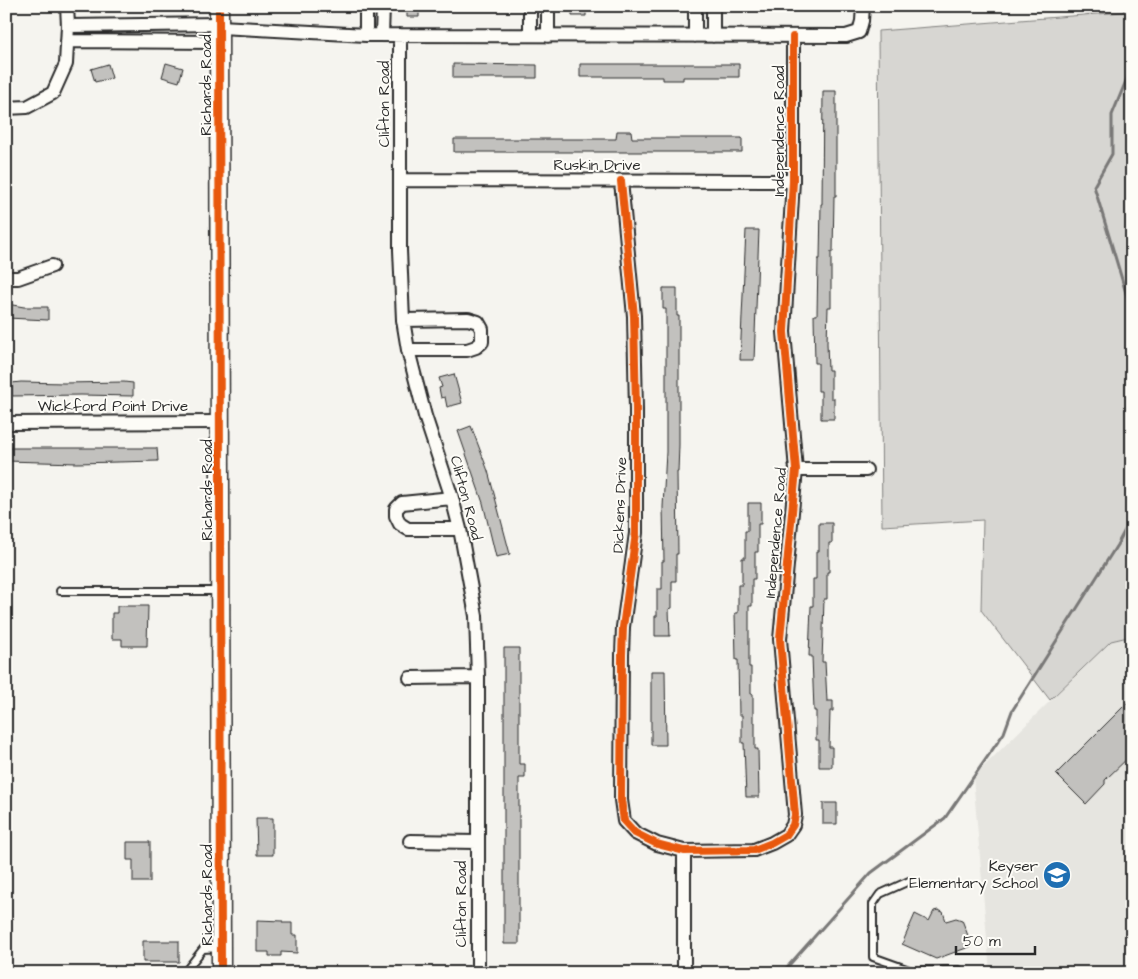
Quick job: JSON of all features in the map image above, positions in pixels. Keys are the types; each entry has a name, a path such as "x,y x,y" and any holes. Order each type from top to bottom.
{"street":[{"path":"6,108 28,107 53,93 66,64 67,6"},
{"name":"Richards Road","path":"219,6 221,973"},
{"path":"366,6 366,35"},
{"path":"382,6 382,35"},
{"path":"530,6 530,35"},
{"path":"548,6 548,36"},
{"path":"695,6 695,36"},
{"path":"713,6 713,36"},
{"path":"68,26 366,35 846,36 859,32 862,21 862,6"},
{"path":"67,41 220,31"},
{"name":"Clifton Road","path":"400,35 400,266 404,320 408,350 425,416 452,498 460,529 476,616 478,677 478,973"},
{"name":"Independence Road","path":"684,851 754,850 786,835 792,825 794,815 780,639 796,470 784,332 793,181 793,37"},
{"name":"Ruskin Drive","path":"401,180 793,181"},
{"name":"Dickens Drive","path":"621,181 634,316 636,533 623,627 620,800 624,821 635,834 657,844 684,851"},
{"path":"6,278 18,278 52,266"},
{"path":"404,320 468,320 478,322 482,329 482,342 476,347 467,350 408,350"},
{"name":"Wickford Point Drive","path":"6,422 220,422"},
{"path":"796,470 866,470"},
{"path":"452,498 402,503 396,509 396,516 400,524 408,529 460,529"},
{"path":"410,678 478,677"},
{"path":"410,841 477,842"},
{"path":"684,851 684,973"}],"lane":[{"path":"60,591 220,591"},
{"path":"909,881 880,894 873,904 873,956 912,972 959,970 959,973"},
{"path":"184,973 202,949 221,948"}],"shaded area":[{"path":"1125,6 1132,6 1132,636 1111,641 1050,700 981,610 983,520 882,526 878,31 1123,12"},
{"name":"Keyser Elementary School","path":"1132,636 1132,973 990,973 973,777 1111,641"}],"building":[{"path":"407,6 419,6 419,17 407,17"},
{"path":"572,6 586,6 586,16 572,16"},
{"path":"166,63 183,68 179,82 162,77"},
{"path":"108,64 112,78 95,82 91,69"},
{"path":"453,64 537,65 537,78 453,78"},
{"path":"580,64 739,64 739,77 683,77 683,80 663,80 663,77 580,77"},
{"path":"823,91 836,91 836,196 834,196 831,307 828,307 827,343 828,370 831,370 831,398 834,398 834,419 821,419 818,363 815,363 814,315 817,315 818,259 820,259"},
{"path":"617,131 631,131 632,138 742,138 742,152 454,152 454,139 616,139"},
{"path":"746,230 759,230 754,360 740,360"},
{"path":"663,288 677,288 677,316 679,316 678,554 676,554 676,581 672,581 672,608 669,609 670,636 655,636 657,589 662,589 662,561 664,561 666,309 663,309"},
{"path":"7,304 24,307 48,307 48,320 7,318"},
{"path":"454,374 462,403 447,407 445,397 441,398 439,388 442,387 439,378"},
{"path":"12,383 133,383 133,396 12,396"},
{"path":"471,426 488,471 510,554 496,557 483,503 458,431"},
{"path":"6,448 157,448 158,461 77,463 6,461"},
{"path":"748,503 761,503 761,524 758,524 758,552 755,552 755,579 752,579 752,606 749,606 749,667 751,667 751,694 753,694 755,749 758,749 759,797 746,797 742,715 739,715 738,660 736,660 735,613 738,613 738,585 742,585 745,531 748,531"},
{"path":"819,523 832,523 832,543 829,543 829,572 827,572 827,599 824,599 822,662 825,662 827,701 833,701 833,711 830,711 829,747 832,747 832,767 819,767 819,740 816,740 812,656 809,656 813,579 816,579 816,551 819,551"},
{"path":"117,606 148,606 147,646 122,646 122,639 112,639 112,613 117,613"},
{"path":"504,648 519,648 519,764 525,764 525,778 519,778 519,944 504,944"},
{"path":"651,671 665,671 666,745 651,745"},
{"path":"1132,698 1132,754 1105,780 1105,784 1086,804 1056,774"},
{"path":"823,803 837,803 837,824 823,824"},
{"path":"256,818 273,818 273,855 257,855"},
{"path":"127,842 150,842 150,882 133,882 133,860 127,860"},
{"path":"934,911 943,912 946,921 956,918 962,920 972,946 936,959 902,944 915,914 929,921"},
{"path":"257,920 292,923 292,935 297,935 297,953 281,952 281,956 269,956 269,952 257,952"},
{"path":"143,941 179,941 179,962 143,962"}],"waterway":[{"path":"1132,59 1128,76 1112,115 1112,154 1094,186 1132,313"},
{"path":"782,973 871,873 945,818 1004,733 1012,711 1117,545 1132,517"}],"cycle path":[{"path":"219,6 221,973"},
{"path":"621,181 634,316 636,410 636,533 623,627 622,655 621,800 624,821 635,833 657,844 684,851 754,850 786,835 793,825 795,815 780,639 796,470 784,332 793,181 793,37"}],"place":[{"name":"Keyser Elementary School","path":"1057,875"}]}
